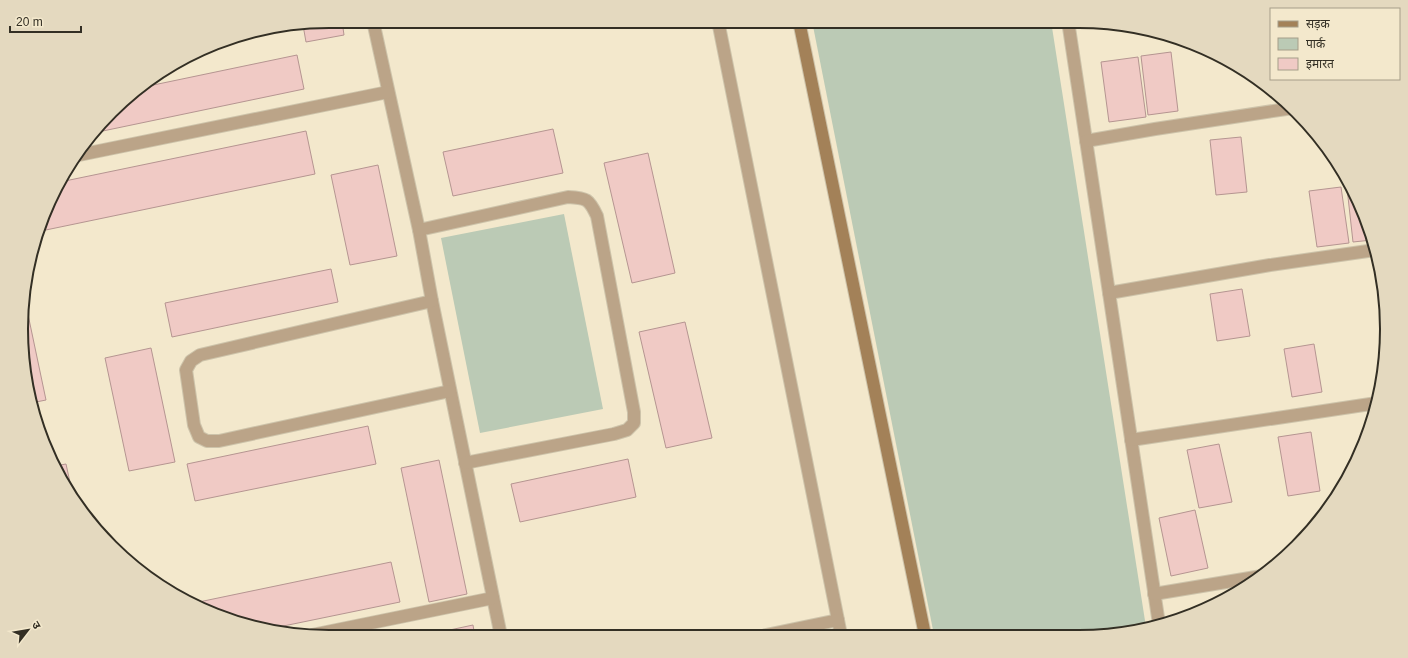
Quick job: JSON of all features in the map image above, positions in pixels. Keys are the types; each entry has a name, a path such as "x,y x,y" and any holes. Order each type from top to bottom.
{"street":[{"path":"374,28 419,230 450,391 500,630"},
{"path":"719,28 840,630"},
{"path":"800,28 924,630"},
{"path":"1069,28 1158,620"},
{"path":"85,154 388,92"},
{"path":"1086,141 1155,128 1284,109"},
{"path":"419,230 568,197 582,198 591,203 597,216 634,412 634,423 627,430 614,434 465,463"},
{"path":"1109,293 1270,265 1370,251"},
{"path":"432,301 200,355 191,361 186,370 194,425 199,437 207,441 219,441 450,391"},
{"path":"1131,440 1371,404"},
{"path":"1154,594 1247,579"},
{"path":"336,630 493,598"},
{"path":"790,630 838,620"}],"green space":[{"path":"813,28 1052,28 1145,622 1118,627 1079,630 933,630"},
{"path":"564,214 603,409 480,433 441,238"}],"building":[{"path":"343,28 344,35 306,42 304,30"},
{"path":"1171,52 1178,111 1148,115 1141,56"},
{"path":"297,55 304,89 103,131 116,116 153,85"},
{"path":"1138,57 1146,117 1109,122 1101,62"},
{"path":"553,129 563,173 453,196 443,152"},
{"path":"306,131 315,174 45,230 67,181"},
{"path":"1241,137 1247,192 1216,195 1210,140"},
{"path":"648,153 675,273 632,283 604,163"},
{"path":"378,165 397,256 350,265 331,175"},
{"path":"1341,187 1349,243 1317,247 1309,191"},
{"path":"1348,193 1367,241 1353,242"},
{"path":"331,269 338,302 172,337 165,303"},
{"path":"1242,289 1250,336 1217,341 1210,294"},
{"path":"29,317 46,400 37,402 29,349"},
{"path":"685,322 712,438 666,448 639,332"},
{"path":"1314,344 1322,392 1292,397 1284,349"},
{"path":"151,348 175,462 129,471 105,358"},
{"path":"368,426 376,464 195,501 187,464"},
{"path":"1311,432 1320,491 1288,496 1278,437"},
{"path":"1219,444 1232,502 1199,508 1187,450"},
{"path":"628,459 636,497 520,522 511,484"},
{"path":"439,460 467,594 429,602 401,468"},
{"path":"66,464 70,483 68,480 60,465"},
{"path":"1195,510 1208,568 1171,576 1159,518"},
{"path":"391,562 400,602 283,626 251,620 201,601"},
{"path":"473,625 474,630 450,630"}]}
